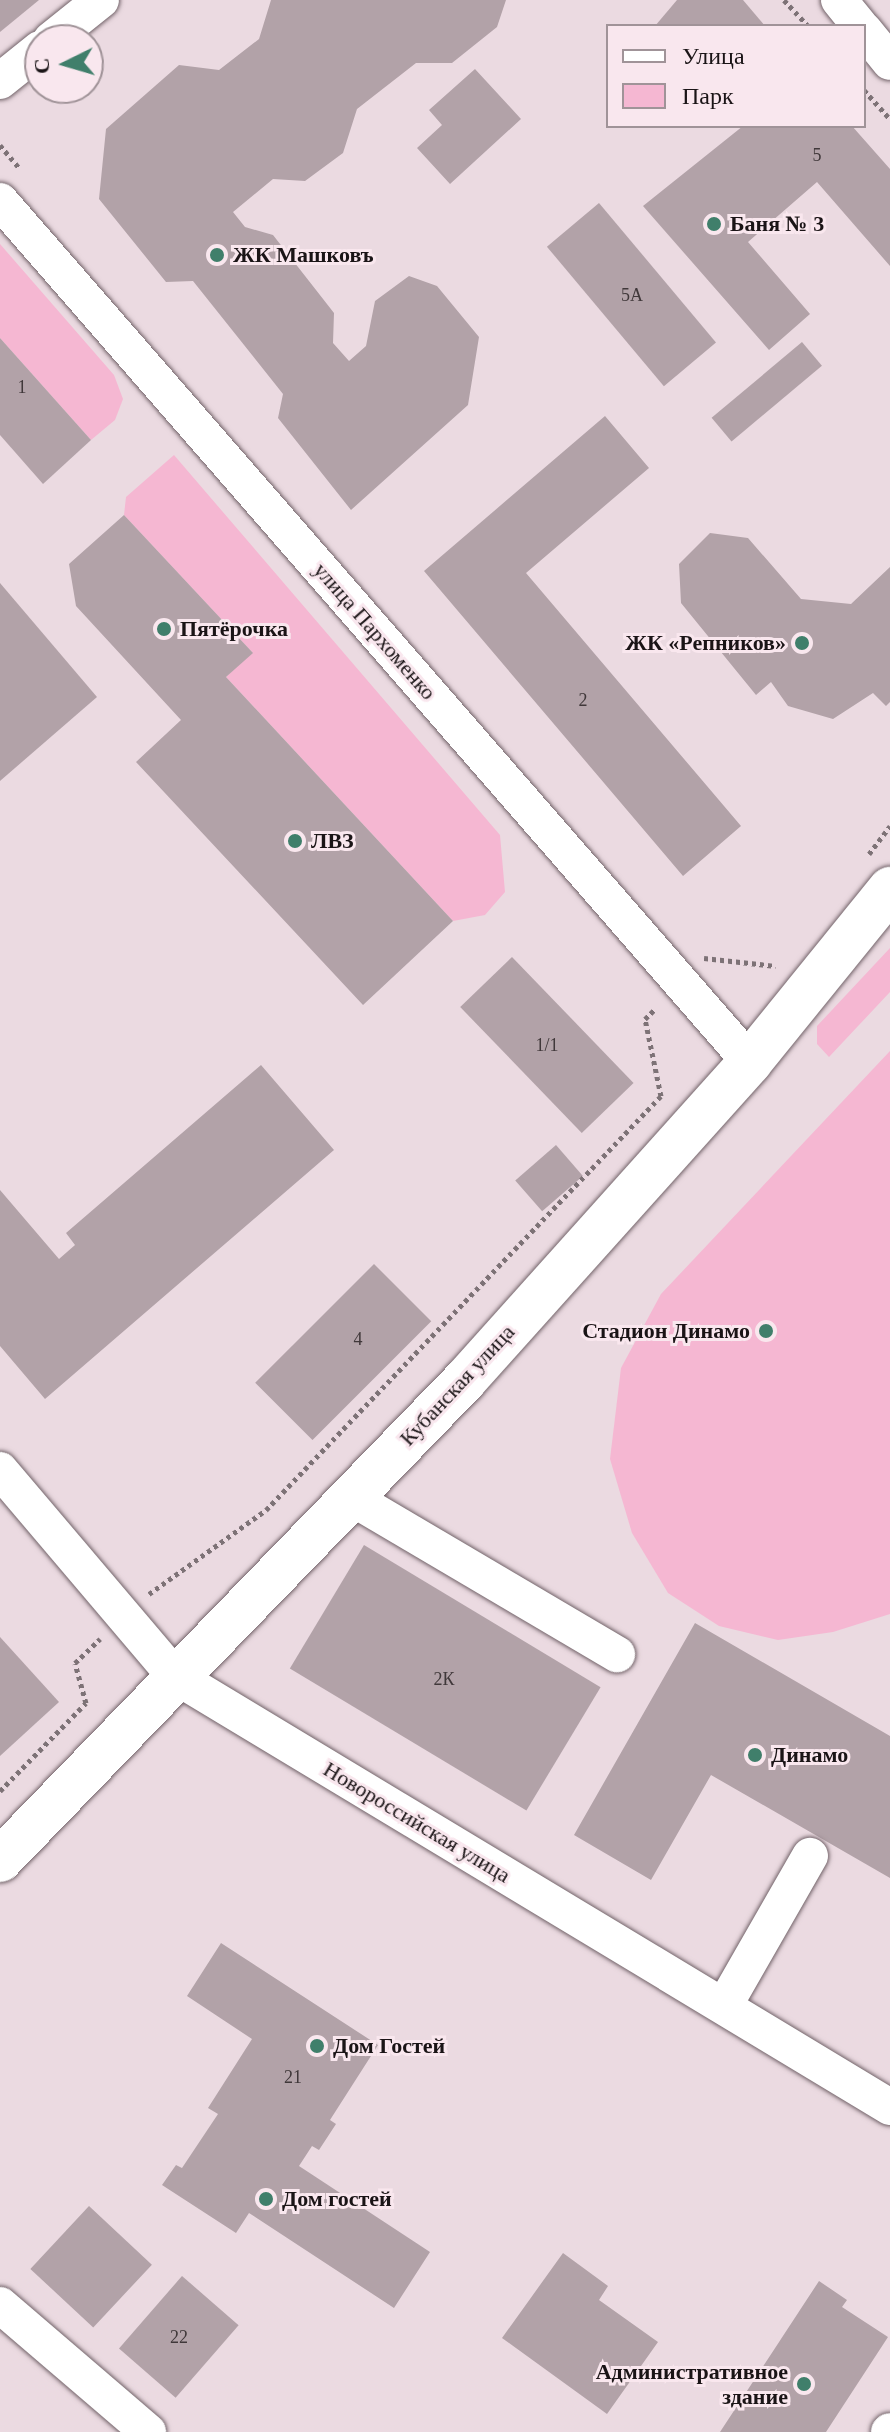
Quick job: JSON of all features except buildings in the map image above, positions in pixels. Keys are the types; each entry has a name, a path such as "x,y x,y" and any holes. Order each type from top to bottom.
{"main road":[{"name":"Кубанская улица","path":"0,1860 465,1380 750,1062 877,876"}],"street":[{"path":"71,24 101,0"},
{"path":"839,0 859,24"},
{"path":"866,33 890,62"},
{"path":"0,81 24,62"},
{"name":"улица Пархоменко","path":"0,201 750,1062"},
{"name":"Новороссийская улица","path":"0,1470 175,1676 890,2107"},
{"path":"350,1497 617,1654"},
{"path":"724,2006 810,1856"},
{"path":"0,2305 148,2432"}],"path":[{"path":"784,0 806,24"},
{"path":"866,92 890,119"},
{"path":"877,876 890,826"},
{"path":"0,1791 86,1703 75,1663 124,1616 266,1510 661,1096 645,1019 706,955 784,968"}],"green space":[{"path":"0,244 114,375 123,399 115,420 91,440 0,338"},
{"path":"174,455 500,835 505,892 485,915 453,921 226,677 252,652 124,515 126,497"},
{"path":"890,948 890,992 829,1057 817,1044 817,1026"},
{"name":"Стадион Динамо","path":"890,1051 890,1614 833,1632 778,1640 719,1626 668,1593 632,1533 610,1459 621,1368 661,1294"}],"place":[{"name":"Баня № 3","path":"714,224"},
{"name":"ЖК Машковъ","path":"217,255"},
{"name":"Пятёрочка","path":"164,629"},
{"name":"ЖК «Репников»","path":"802,643"},
{"name":"ЛВЗ","path":"295,841"},
{"name":"Стадион Динамо","path":"766,1331"},
{"name":"Динамо","path":"755,1755"},
{"name":"Дом Гостей","path":"317,2046"},
{"name":"Дом гостей","path":"266,2199"},
{"name":"Административное здание","path":"804,2384"}]}
